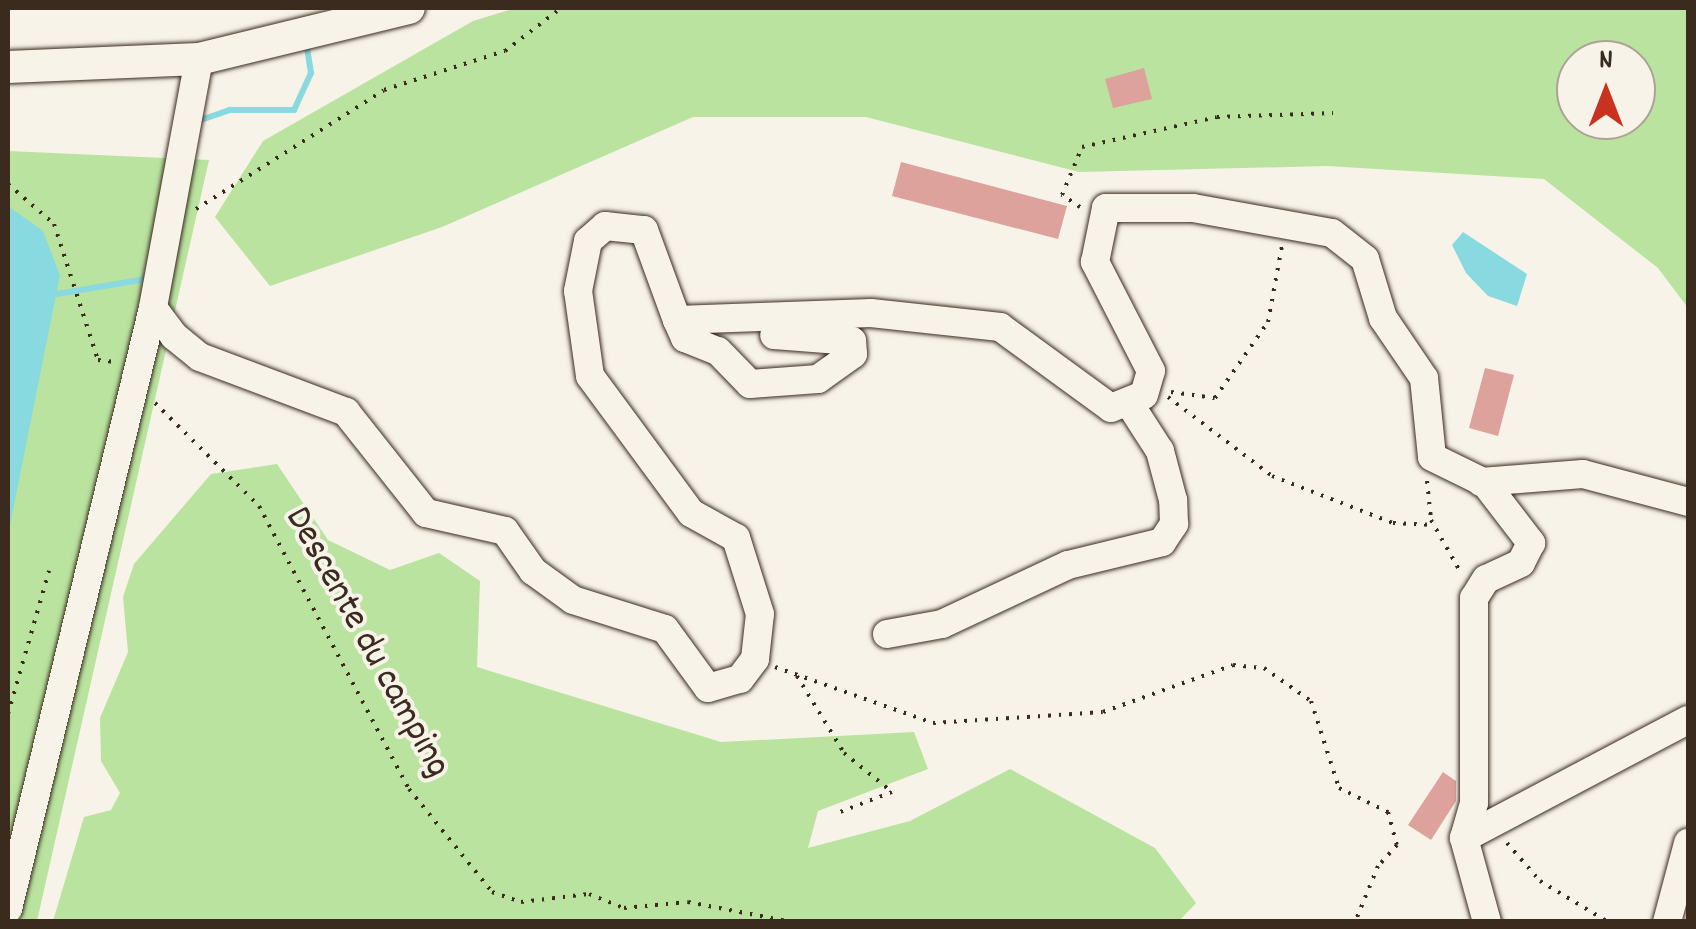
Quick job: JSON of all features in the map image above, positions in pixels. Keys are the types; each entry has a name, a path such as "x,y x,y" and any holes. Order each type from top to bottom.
{"main road":[{"path":"8,67 200,59 346,28 409,8"}],"lane":[{"path":"8,910 133,372 153,308 200,59"},
{"path":"1131,406 1151,371 1095,262 1100,220 1106,208 1130,206 1286,222 1332,233 1365,259 1383,318 1434,400 1424,442 1432,457 1482,482 1531,543 1521,563 1486,580 1474,598 1474,803 1464,838 1487,922"},
{"path":"153,308 200,357 346,412 426,513 505,531 532,571 574,600 665,630 708,688 740,679 755,658 760,614 736,538 691,513 590,376 578,291 588,242 605,226 644,230 685,338 718,352 750,384 818,379 853,354 852,341 777,337 757,322"},
{"path":"676,320 757,322 871,313 1000,327 1112,408 1131,406"},
{"path":"886,634 942,624 1068,566 1162,542 1174,524 1173,500 1160,451 1131,406"},
{"path":"1482,482 1583,474 1688,502"},
{"path":"1464,838 1688,720"},
{"path":"1667,922 1688,843"}],"path":[{"path":"164,248 199,206 384,90 505,51 561,8"},
{"path":"1100,220 1062,195 1082,147 1218,116 1333,113"},
{"name":"Descente du camping","path":"8,184 54,224 98,360 133,372 259,506 410,789 492,892 520,902 590,894 624,908 688,902 792,922"},
{"path":"1286,222 1268,322 1215,398 1162,390 1272,476 1393,523 1434,526"},
{"path":"1432,457 1434,526 1474,598"},
{"path":"8,714 50,571"},
{"path":"755,658 933,723 1103,712 1232,665 1264,668 1312,700 1339,788 1388,812 1398,845 1378,866 1355,922"},
{"path":"797,676 844,753 892,792 836,814"},
{"path":"1493,823 1540,881 1608,922"}],"green space":[{"path":"516,8 1688,8 1688,308 1658,268 1544,179 1327,166 1079,172 866,117 693,117 442,227 270,286 215,217 263,141 473,21"},
{"path":"8,151 209,160 37,921 8,922"},
{"path":"277,464 328,540 390,570 439,553 480,581 477,667 721,742 914,732 928,769 818,811 808,848 910,821 1010,769 1155,848 1196,903 1178,922 53,921 84,817 111,810 120,793 101,761 100,718 128,652 123,597 134,564 211,474"}],"water":[{"path":"8,206 43,231 60,275 8,535"},
{"path":"1463,232 1527,274 1517,306 1488,296 1466,273 1452,245"}],"building":[{"path":"1144,68 1152,99 1113,108 1105,79"},
{"path":"901,162 1067,206 1058,239 892,196"},
{"path":"1485,368 1514,375 1498,436 1469,428"},
{"path":"1443,772 1456,781 1456,801 1431,840 1408,825"}],"waterway":[{"path":"195,122 230,110 294,110 311,73 306,43"},
{"path":"57,294 146,279"}]}
